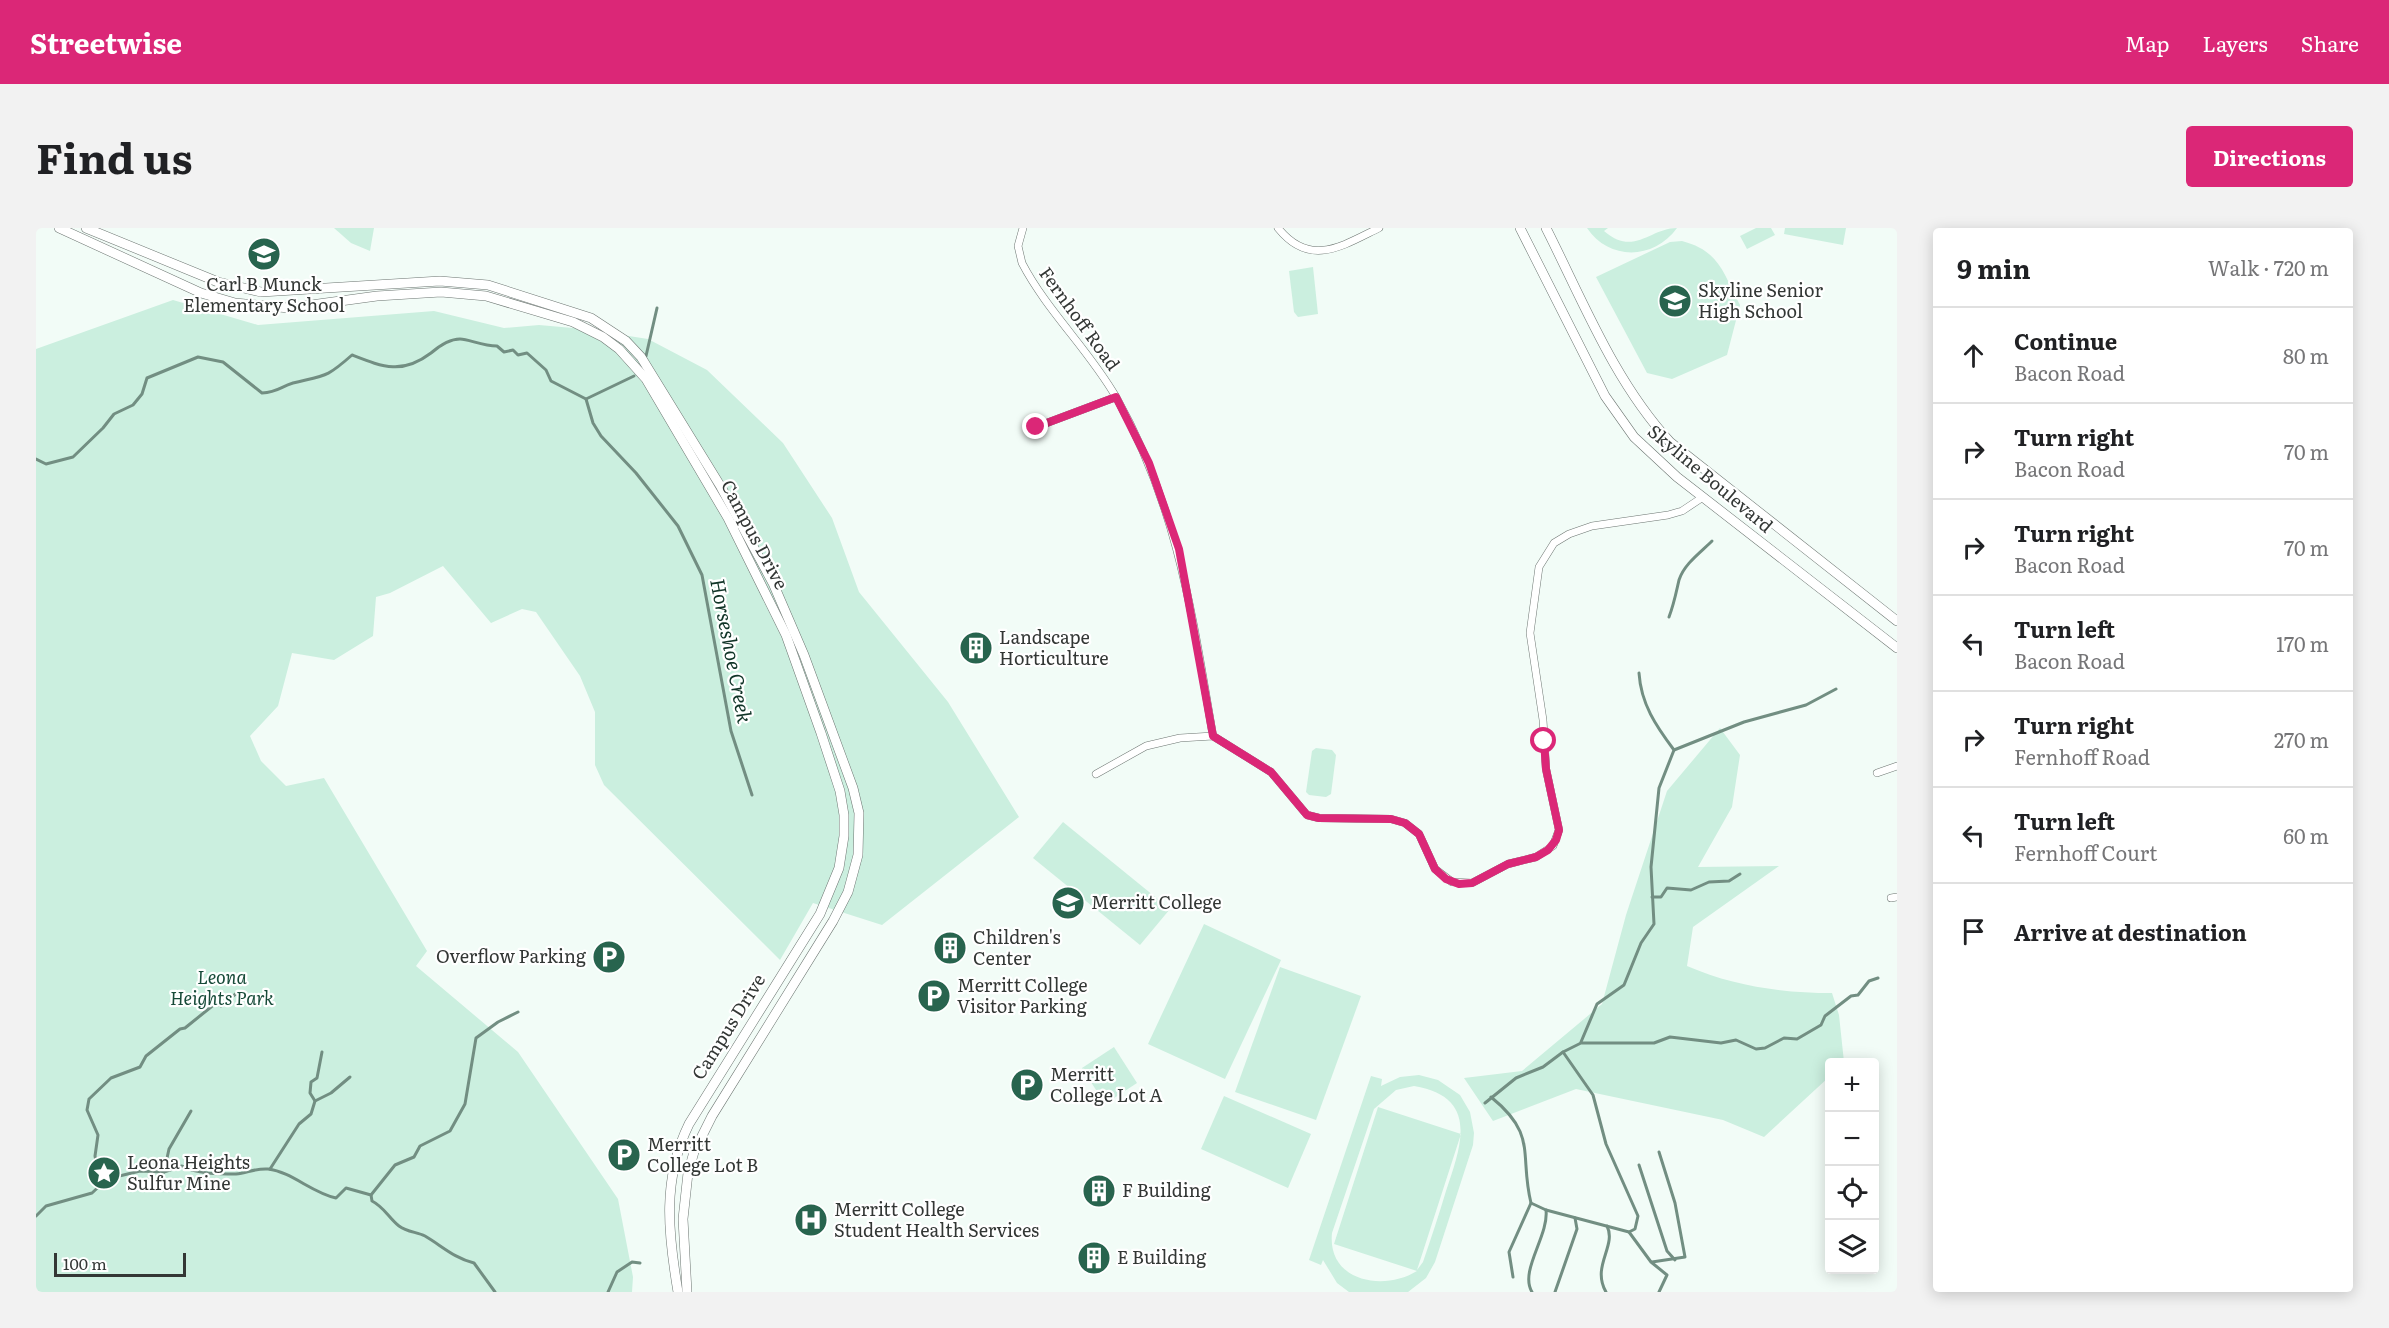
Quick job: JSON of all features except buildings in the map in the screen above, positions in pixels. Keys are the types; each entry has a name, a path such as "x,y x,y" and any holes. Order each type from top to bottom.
{"street":[{"name":"Campus Drive","path":"86,228 207,277 242,288 289,292 440,281 488,285 591,318 626,341 641,357 738,536 786,635 840,791 844,836 839,868 820,914 694,1115 678,1147 668,1203 668,1230 678,1292"},
{"name":"Fernhoff Road","path":"1023,228 1018,246 1027,273 1116,397 1149,463 1179,549 1213,736"},
{"path":"1278,228 1301,248 1319,251 1340,247 1379,228"},
{"name":"Skyline Boulevard","path":"1520,228 1605,396 1625,426 1652,456 1897,648"},
{"name":"Skyline Boulevard","path":"1546,228 1626,387 1643,413 1670,442 1897,621"},
{"name":"Campus Drive","path":"61,229 201,293 235,303 304,307 377,296 466,293 486,296 586,328 603,337 634,364 670,411 721,487 778,593 804,655 853,788 859,813 860,838 855,873 843,902 712,1116 694,1152 686,1183 683,1219 687,1292"},
{"path":"1036,427 1116,397"},
{"path":"1095,774 1146,746 1171,740 1213,736 1271,772 1307,815 1319,818 1391,819 1405,823 1419,834 1435,869 1452,882 1472,883 1508,864 1536,857 1553,846 1559,830 1546,769 1543,720 1530,633 1539,567 1554,543 1569,534 1592,526 1668,515 1682,511 1703,497"},
{"path":"1877,773 1897,766"}],"green space":[{"path":"334,228 374,228 370,251 351,243"},
{"path":"1587,228 1608,228 1604,231 1624,242 1677,228 1667,239 1656,246 1644,251 1632,252 1619,251 1607,246 1596,239"},
{"path":"1756,228 1771,228 1775,235 1747,249 1740,236"},
{"path":"1785,228 1846,228 1843,245 1784,234"},
{"path":"1682,241 1695,245 1713,257 1740,305 1727,355 1672,379 1647,373 1596,277 1670,242"},
{"path":"1313,267 1318,314 1298,317 1294,312 1289,271"},
{"name":"Leona Heights Park","path":"173,300 258,325 434,311 504,328 539,325 584,329 648,339 707,370 783,443 832,518 859,592 948,702 1019,817 882,925 813,903 780,960 604,785 595,765 595,712 580,676 536,612 522,609 491,623 443,566 390,593 376,597 373,636 334,660 292,653 278,706 250,736 261,761 286,786 324,778 427,951 416,966 518,1052 618,1199 633,1277 632,1292 36,1292 36,349"},
{"path":"1720,728 1740,755 1732,807 1698,867 1779,866 1693,927 1687,966 1722,979 1758,987 1795,992 1832,993 1839,1015 1844,1058 1825,1058 1825,1081 1764,1137 1723,1120 1576,1089 1493,1121 1464,1078 1522,1071 1602,1004 1626,915 1667,791"},
{"path":"1316,748 1332,750 1336,755 1331,794 1326,797 1309,795 1306,792 1312,751"},
{"path":"1063,822 1170,909 1140,945 1033,858"},
{"path":"1204,924 1281,960 1225,1079 1148,1044"},
{"path":"1280,967 1361,996 1316,1120 1235,1092"},
{"path":"1114,1047 1137,1083 1105,1104 1082,1068"},
{"path":"1419,1075 1438,1080 1460,1095 1470,1112 1474,1133 1473,1145 1435,1262 1426,1278 1408,1292 1349,1292 1337,1283 1323,1260 1321,1265 1309,1260 1371,1076 1382,1079 1381,1086 1400,1077","holes":["1414,1086 1435,1092 1449,1101 1457,1112 1460,1126 1460,1134 1378,1107 1334,1244 1417,1271 1389,1281 1360,1278 1348,1272 1338,1262 1333,1249 1332,1233 1374,1109 1396,1090","1460,1137 1435,1226 1423,1262 1417,1270"]},
{"path":"1224,1096 1311,1134 1288,1188 1201,1149"}],"waterway":[{"path":"646,356 657,308"},
{"name":"Horseshoe Creek","path":"36,459 46,464 73,457 114,414 133,405 142,394 147,378 198,357 223,362 262,393 325,375 352,355 373,363 392,367 401,366 421,360 456,339 497,346 504,352 513,350 518,355 527,353 546,370 551,381 586,399 593,423 601,436 636,473 678,526 702,575 731,731 752,795"},
{"path":"586,399 634,376"},
{"path":"1669,617 1681,574 1712,541"},
{"path":"1581,1042 1597,1004 1624,985 1641,943 1654,924 1651,867 1659,788 1674,750 1650,714 1640,684 1639,673"},
{"path":"1674,750 1744,722 1806,705 1836,689"},
{"path":"1652,897 1661,897 1667,888 1691,890 1709,882 1729,881 1740,874"},
{"name":"Horseshoe Creek","path":"1485,1103 1516,1078 1543,1067 1563,1052 1581,1043 1654,1043 1670,1037 1721,1043 1736,1040 1756,1049 1765,1048 1784,1038 1797,1039 1821,1025 1825,1016 1851,996 1858,995 1869,981 1878,978"},
{"path":"100,1183 95,1156 98,1135 87,1110 89,1099 111,1078 140,1067 146,1056 180,1029 185,1028 216,1003 221,1006 238,992"},
{"path":"371,1195 395,1165 414,1157 420,1146 450,1131 465,1104 476,1038 498,1022 518,1012"},
{"path":"270,1169 299,1124 311,1114 315,1101 310,1093 311,1082 317,1078 322,1052"},
{"path":"1563,1052 1593,1095 1606,1144 1638,1216 1635,1229 1629,1232"},
{"path":"315,1101 331,1093 350,1077"},
{"path":"1491,1097 1506,1110 1521,1134 1531,1203 1546,1210 1629,1232 1651,1262 1667,1275 1659,1292"},
{"path":"164,1172 169,1149 191,1111"},
{"path":"1652,1262 1685,1257 1675,1203 1659,1152"},
{"path":"1639,1165 1667,1251 1675,1260"},
{"path":"36,1216 46,1206 92,1193 107,1179 140,1171 164,1172 182,1166 201,1172 236,1174 268,1169 285,1174 319,1192 336,1198 346,1188 371,1195 372,1201 405,1230 425,1236 454,1255 474,1263 495,1292"},
{"path":"1513,1277 1509,1252 1531,1203"},
{"path":"1532,1292 1529,1274 1546,1220 1546,1210"},
{"path":"1555,1292 1577,1229 1575,1218"},
{"path":"1606,1292 1601,1274 1609,1241 1607,1226"},
{"path":"608,1292 617,1272 632,1262 640,1263"}],"place":[{"name":"Carl B Munck Elementary School","path":"264,254"},
{"name":"Skyline Senior High School","path":"1675,301"},
{"name":"Landscape Horticulture","path":"976,648"},
{"name":"Merritt College","path":"1068,903"},
{"name":"Children's Center","path":"950,948"},
{"name":"Overflow Parking","path":"609,957"},
{"name":"Merritt College Visitor Parking","path":"934,996"},
{"name":"Merritt College Lot A","path":"1027,1085"},
{"name":"Merritt College Lot B","path":"624,1155"},
{"name":"Leona Heights Sulfur Mine","path":"104,1173"},
{"name":"F Building","path":"1099,1191"},
{"name":"Merritt College Student Health Services","path":"811,1220"},
{"name":"E Building","path":"1094,1258"}],"route":[{"path":"1036,427 1116,397 1149,463 1179,549 1213,736 1271,772 1307,815 1319,818 1401,821 1419,834 1435,869 1446,879 1459,884 1472,883 1508,864 1536,857 1553,846 1559,830 1546,769 1544,741"}]}
